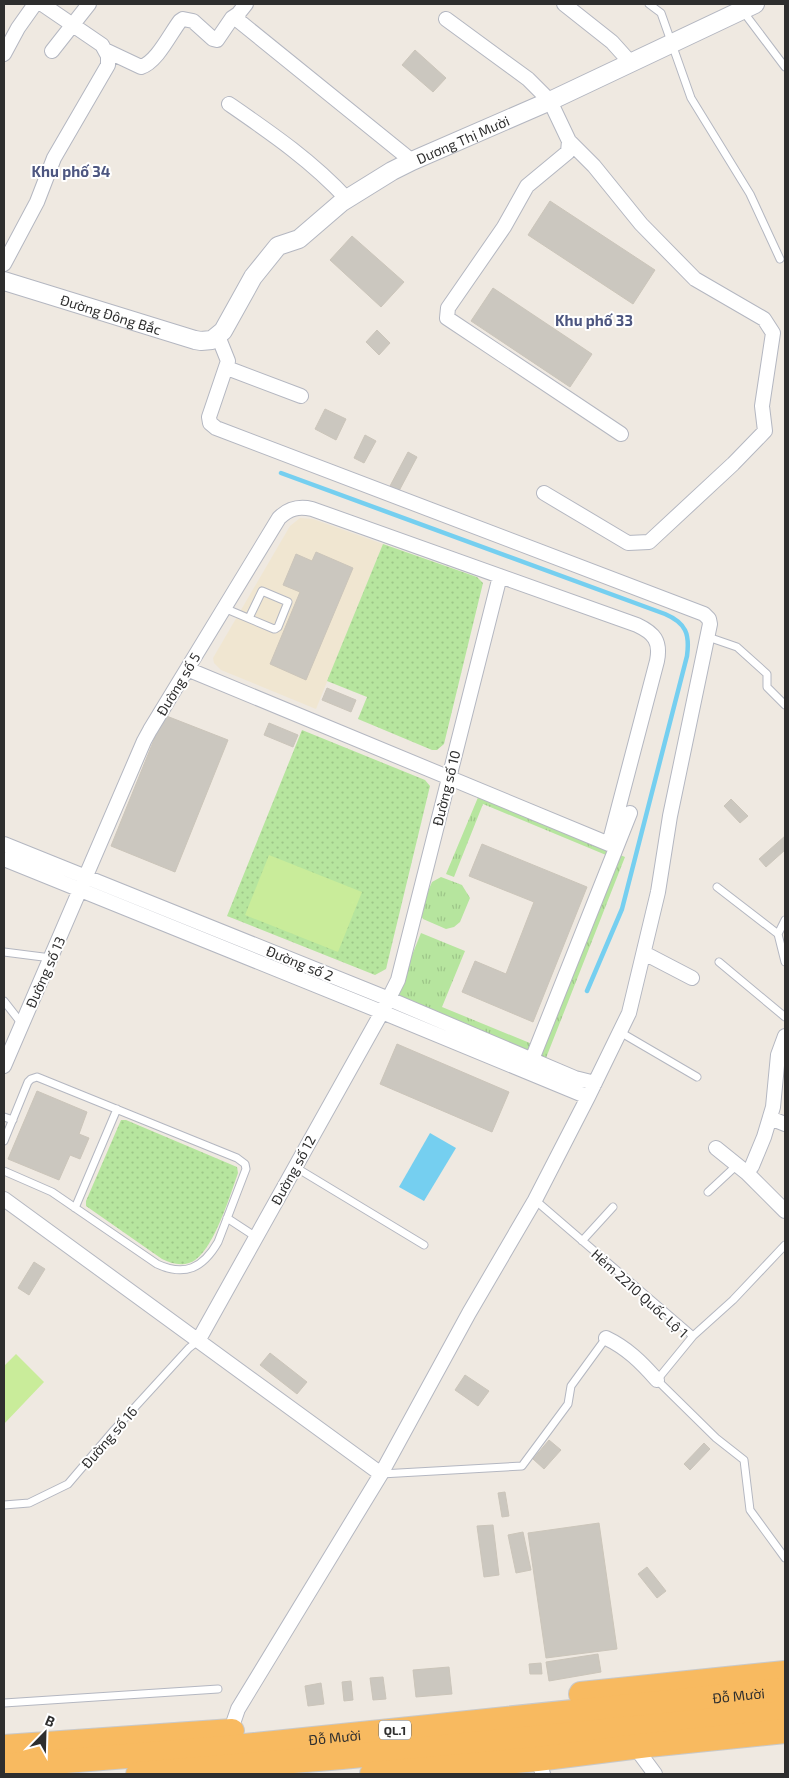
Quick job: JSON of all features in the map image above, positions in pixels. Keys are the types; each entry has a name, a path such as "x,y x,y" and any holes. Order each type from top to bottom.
{"highway":[{"name":"Đỗ Mười","path":"4,1766 785,1673"},
{"name":"Đỗ Mười","path":"4,1747 227,1740 785,1690"},
{"name":"Đỗ Mười","path":"138,1774 342,1757 785,1713"},
{"path":"372,1774 540,1767 634,1747 785,1730"},
{"path":"303,1774 342,1757"}],"street":[{"path":"4,54 18,28 35,4"},
{"path":"4,264 37,202 54,158 108,64 108,56 102,45 42,4"},
{"path":"52,51 89,4"},
{"path":"564,4 612,42 630,62"},
{"name":"Dương Thị Mười","path":"218,336 227,325 253,277 278,246 299,239 347,199 412,161 550,102 630,62 749,7"},
{"path":"105,50 141,67 149,62 166,42 180,21 184,19 193,21 213,39 217,40 232,18 242,9"},
{"path":"242,9 239,21 412,161"},
{"path":"446,19 528,79 550,102 569,141 594,166 641,224 695,278 764,319 773,333 762,406 765,431 649,542 628,543 544,493"},
{"path":"229,104 291,147 326,176 347,199"},
{"path":"569,141 568,152 527,186 504,227 448,308 447,318 621,434"},
{"name":"Đường Đông Bắc","path":"4,281 201,341 212,340 218,336"},
{"path":"218,336 228,362 209,417 210,423 216,428 704,614 710,622 670,816 658,892 629,1013 588,1098 535,1200 469,1313 381,1474 238,1709 227,1740"},
{"path":"227,368 301,396"},
{"name":"Đường số 5","path":"83,884 139,751 279,518 288,510 296,508 312,509 500,576"},
{"path":"187,670 609,844 657,660 659,648 657,643 649,632 636,625 500,576"},
{"name":"Đường số 10","path":"389,999 398,980 500,576"},
{"path":"530,1066 630,813"},
{"name":"Đường số 2","path":"4,844 83,884"},
{"name":"Đường số 2","path":"4,859 83,884 248,950 389,999 530,1066 588,1098"},
{"name":"Đường số 13","path":"4,1066 83,884"},
{"name":"Đường số 2","path":"248,950 382,1012 530,1066 595,1083"},
{"path":"644,953 692,978"},
{"name":"Đường số 12","path":"198,1341 389,999"},
{"path":"742,1169 757,1156 770,1118 773,1107 778,1055 785,1036"},
{"path":"770,1118 785,1124"},
{"path":"716,1148 742,1169 785,1211"},
{"path":"4,1199 381,1474"},
{"path":"606,1338 621,1345 643,1364 657,1380"},
{"path":"634,1747 655,1774"}],"lane":[{"path":"649,4 661,13 691,98 750,194 780,259"},
{"path":"749,7 785,67"},
{"path":"224,608 274,629 278,628 288,602 262,591 249,618"},
{"path":"708,637 737,647 767,674 767,687 785,705"},
{"path":"717,887 778,934 785,962"},
{"path":"778,934 785,920"},
{"path":"4,952 51,958"},
{"path":"719,962 785,1017"},
{"path":"4,1001 22,1024"},
{"path":"620,1032 697,1077"},
{"path":"4,1141 28,1082 34,1077 40,1077 238,1158 246,1166 218,1242 209,1256 194,1267 179,1270 157,1264 52,1192 4,1171"},
{"path":"76,1208 117,1109"},
{"path":"4,1117 12,1120"},
{"path":"295,1167 424,1245"},
{"path":"708,1192 742,1169"},
{"name":"Hẻm 2210 Quốc Lộ 1","path":"535,1200 693,1336 657,1380"},
{"path":"582,1241 613,1207"},
{"path":"227,1218 256,1237"},
{"path":"693,1336 733,1300 785,1244"},
{"path":"381,1474 522,1466 568,1404 571,1386 606,1338"},
{"name":"Đường số 16","path":"4,1505 29,1503 68,1484 120,1423 189,1348 198,1341"},
{"path":"657,1380 716,1438 744,1460 750,1510 785,1558"},
{"path":"4,1703 218,1689"}],"shaded area":[{"path":"300,518 313,519 383,544 316,709 221,670 214,663 213,658 290,526"}],"green space":[{"path":"383,544 477,577 483,583 444,744 437,750 432,750 358,719 367,697 327,681"},
{"path":"302,730 425,780 430,786 386,969 375,975 227,916"},
{"path":"479,795 625,857 546,1058 395,997 421,933 465,951 442,1007 542,1048 618,860 483,804 454,877 446,874"},
{"path":"269,855 362,892 338,952 245,915"},
{"path":"441,877 462,885 470,898 460,922 454,927 446,929 423,919 419,912 432,882"},
{"path":"121,1120 126,1120 237,1167 238,1173 213,1238 205,1250 189,1263 175,1264 162,1259 86,1206 86,1201"},
{"path":"16,1354 44,1382 4,1424 4,1366"}],"water":[{"path":"430,1133 456,1148 424,1201 399,1187"}],"building":[{"path":"415,50 446,78 433,92 402,65"},
{"path":"550,201 655,270 633,304 528,235"},
{"path":"352,236 404,282 381,307 330,260"},
{"path":"493,288 592,354 570,387 471,321"},
{"path":"377,330 390,343 379,355 366,342"},
{"path":"325,409 346,419 336,440 315,429"},
{"path":"365,435 376,441 364,463 354,458"},
{"path":"408,452 417,457 399,491 390,486"},
{"path":"316,552 353,568 306,680 270,664 300,592 283,585 296,554 312,561"},
{"path":"327,688 356,700 351,712 322,700"},
{"path":"164,715 228,740 175,872 111,846"},
{"path":"269,723 298,735 293,747 264,735"},
{"path":"731,799 748,816 740,823 724,806"},
{"path":"785,836 785,850 766,867 759,859"},
{"path":"482,844 587,887 533,1022 462,992 475,961 506,974 534,902 469,876"},
{"path":"397,1044 509,1092 492,1132 380,1084"},
{"path":"37,1091 87,1112 79,1134 89,1138 80,1159 70,1155 59,1180 8,1159"},
{"path":"34,1262 45,1269 29,1295 18,1288"},
{"path":"270,1353 307,1382 297,1394 260,1365"},
{"path":"465,1375 489,1391 478,1406 455,1390"},
{"path":"549,1440 561,1450 544,1469 533,1459"},
{"path":"704,1443 710,1449 690,1470 684,1464"},
{"path":"505,1492 509,1516 502,1517 498,1493"},
{"path":"599,1523 617,1649 546,1658 528,1533"},
{"path":"493,1525 499,1575 484,1577 477,1526"},
{"path":"523,1532 531,1570 516,1573 508,1535"},
{"path":"647,1567 666,1591 657,1598 638,1574"},
{"path":"598,1654 601,1672 549,1681 546,1662"},
{"path":"541,1663 542,1674 530,1674 529,1664"},
{"path":"449,1667 452,1694 416,1697 413,1670"},
{"path":"383,1677 386,1699 373,1700 370,1678"},
{"path":"351,1681 353,1700 344,1701 342,1682"},
{"path":"321,1683 324,1704 308,1706 305,1686"}],"waterway":[{"path":"281,473 665,614 678,621 685,630 688,641 687,656 622,909 587,991"}],"district":[{"name":"Khu phố 34","path":"71,171"},
{"name":"Khu phố 33","path":"594,320"}]}
